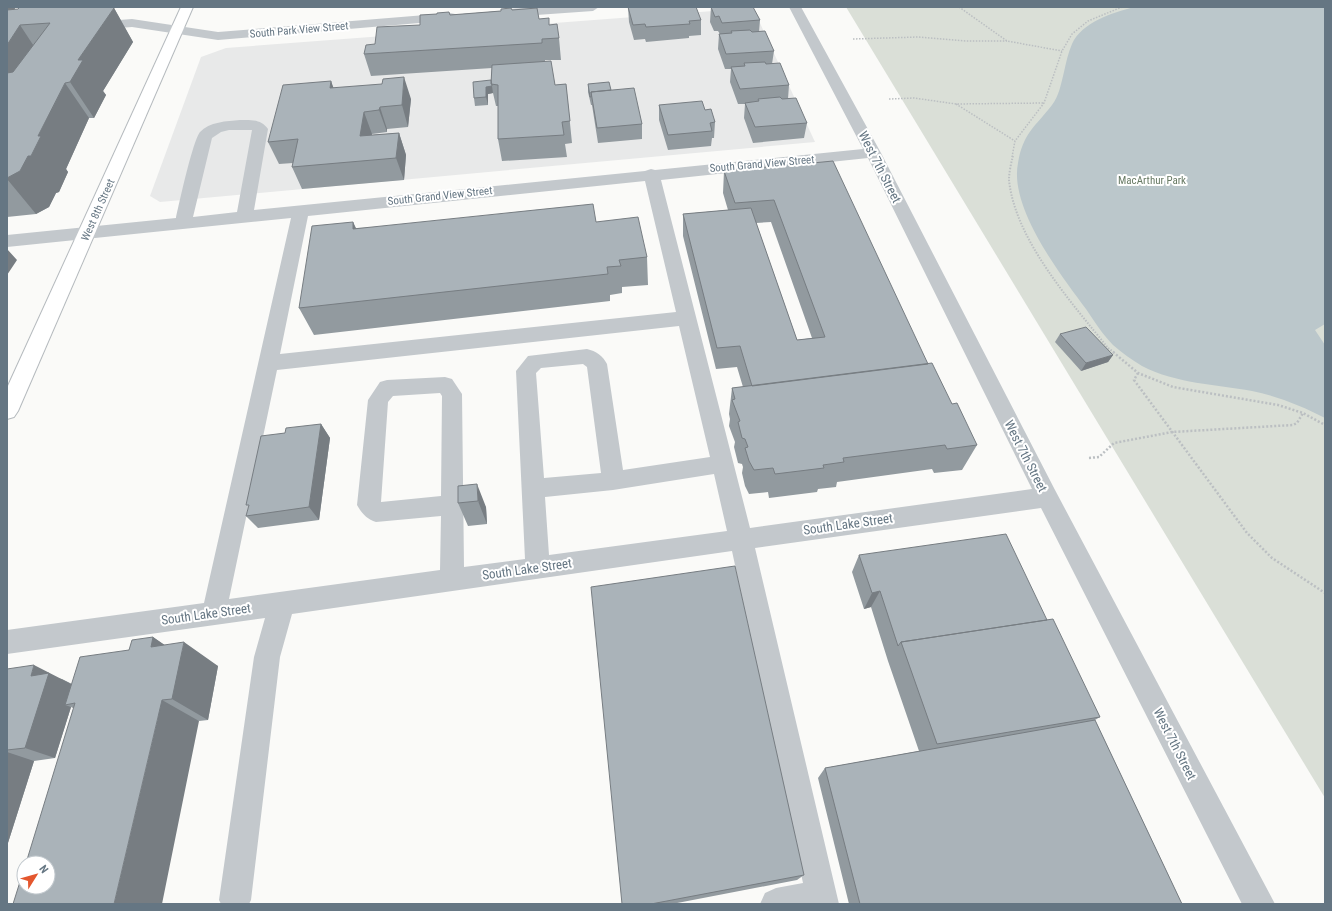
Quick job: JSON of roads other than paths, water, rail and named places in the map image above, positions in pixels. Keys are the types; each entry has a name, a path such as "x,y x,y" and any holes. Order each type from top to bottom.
{"main road":[{"name":"West 8th Street","path":"10,400 88,232 187,7"}],"street":[{"path":"497,14 593,7"},
{"name":"West 7th Street","path":"795,7 873,153 1047,497 1259,904"},
{"path":"103,25 112,11"},
{"name":"South Park View Street","path":"81,27 132,23 218,36 466,16"},
{"path":"183,223 205,136 210,131 218,128 236,125 256,125 260,129 245,216"},
{"name":"South Grand View Street","path":"7,241 651,174 873,153"},
{"path":"651,174 741,539 822,900 776,904"},
{"path":"214,613 301,211"},
{"path":"268,363 687,318"},
{"path":"538,568 526,371 534,361 587,356 596,364 613,481"},
{"path":"452,580 454,505 452,394 445,386 387,388 378,400 369,505 376,512 454,505"},
{"path":"533,489 613,481 722,464"},
{"name":"South Lake Street","path":"7,642 1047,497"},
{"path":"235,900 266,657 282,604"}],"park label":[{"name":"MacArthur Park","path":"1152,180"}]}
